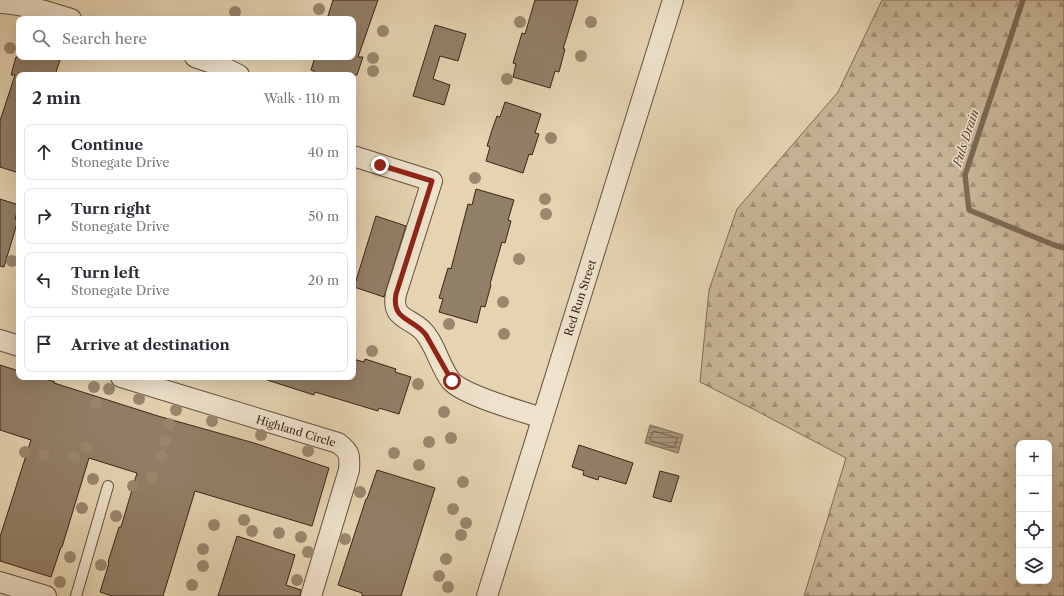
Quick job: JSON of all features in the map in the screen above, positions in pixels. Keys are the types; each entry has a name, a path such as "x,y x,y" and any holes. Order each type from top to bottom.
{"street":[{"name":"Red Run Street","path":"487,596 673,0"},
{"path":"0,3 16,4 36,8 61,16"},
{"path":"204,60 233,72"},
{"path":"356,157 432,181 396,294 395,305 398,313 422,330 445,371 452,381 461,389 542,418"},
{"path":"0,340 16,345"},
{"name":"Highland Circle","path":"131,380 338,443 347,450 350,459 349,470 311,596"},
{"path":"0,582 46,596"}],"lane":[{"path":"76,596 108,486"}],"green space":[{"path":"882,0 1064,0 1064,596 804,596 846,458 700,382 709,290 737,209 838,92"}],"water":[{"path":"650,425 683,435 678,453 645,443"}],"building":[{"path":"333,0 378,0 358,57 363,57 357,75 356,72 314,72 311,70 314,60 356,60 356,16 328,16"},
{"path":"535,0 578,0 563,49 565,49 559,72 555,71 550,88 513,77 516,64 513,63 522,33 525,34"},
{"path":"435,25 466,34 458,61 440,56 433,79 450,85 444,105 413,96"},
{"path":"16,57 16,60 60,60 56,72 16,72 16,172 0,167 0,121 15,75 11,75"},
{"path":"505,102 541,114 535,133 539,134 532,155 529,154 523,173 486,161 490,147 487,146 492,130 497,116 500,117"},
{"path":"476,189 514,200 508,220 511,221 505,243 502,242 485,307 481,306 477,323 439,312 443,299 439,298 448,268 451,269 468,204 472,205"},
{"path":"0,199 16,204 16,227 4,267 0,266"},
{"path":"376,216 406,226 384,297 356,288 356,281"},
{"path":"365,359 396,369 395,372 411,377 399,414 379,408 378,411 315,392 314,395 267,380 356,380 356,360 364,362"},
{"path":"0,365 16,370 16,380 49,380 158,416 254,443 329,468 312,526 195,491 163,596 112,596 100,592 109,563 108,562 119,527 121,527 137,473 89,458 62,547 51,577 0,561 0,537 31,440 0,430"},
{"path":"579,445 633,463 626,484 599,476 598,480 583,475 584,471 572,467"},
{"path":"377,470 435,488 401,596 362,596 362,593 338,585"},
{"path":"660,471 679,476 671,502 653,497"},
{"path":"237,536 295,555 286,585 301,590 300,596 218,596"}],"waterway":[{"name":"Puls Drain","path":"1023,0 965,175 969,210 1064,248"}],"route":[{"path":"380,165 432,181 396,294 395,305 398,313 422,330 426,335 452,381"}]}
